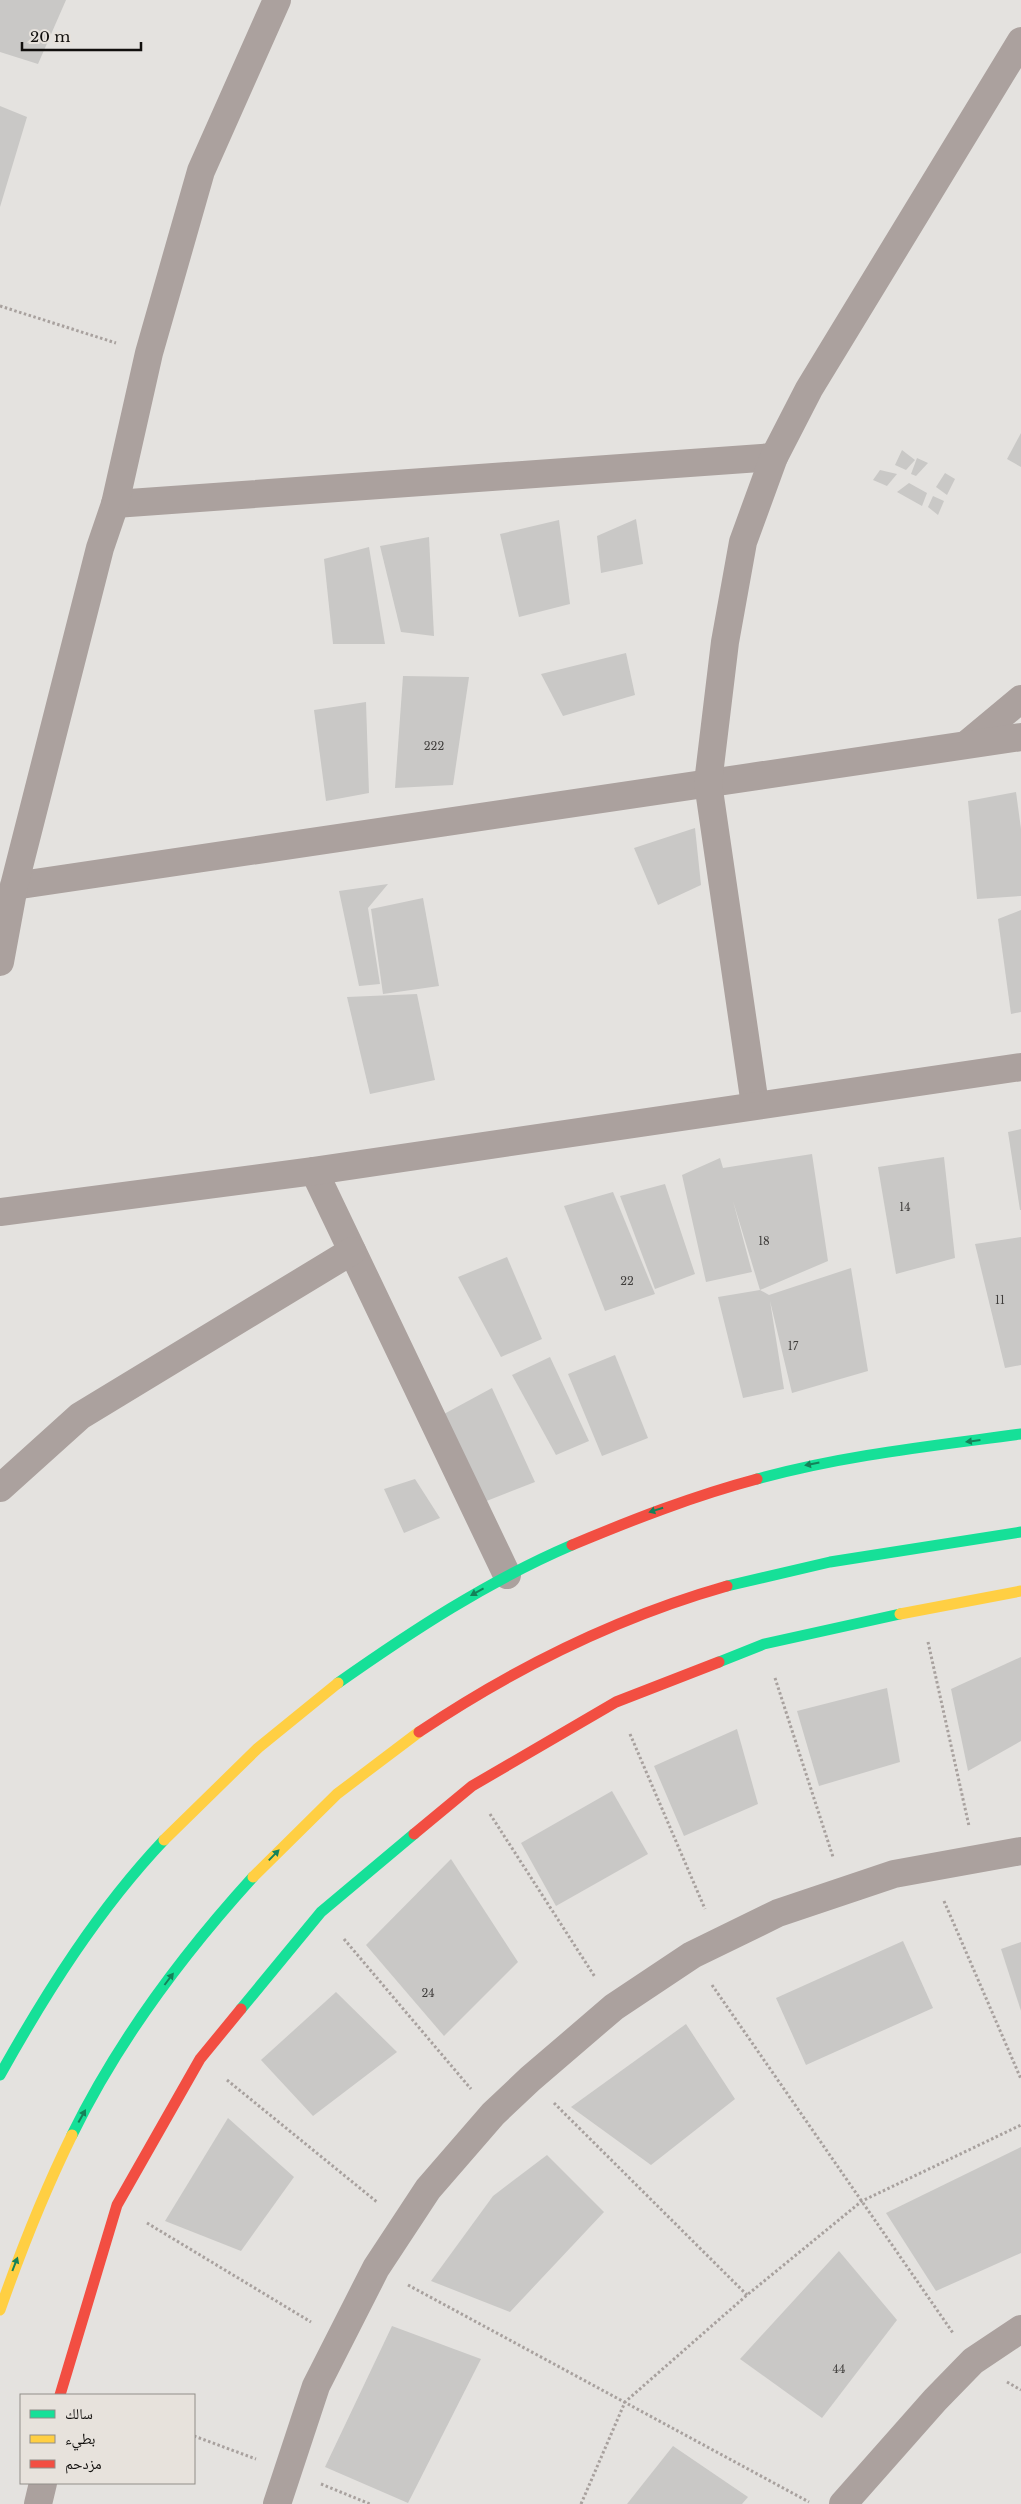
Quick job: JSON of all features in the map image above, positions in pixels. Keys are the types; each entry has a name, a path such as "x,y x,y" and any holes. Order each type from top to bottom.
{"street":[{"path":"0,962 14,886 100,548 115,504 148,353 201,171 277,0"},
{"path":"756,1105 708,783 725,642 743,542 774,457 809,389 1021,41"},
{"path":"115,504 774,457"},
{"path":"965,746 1021,699"},
{"path":"14,886 1021,737"},
{"path":"0,1212 314,1171 1021,1067"},
{"path":"314,1171 507,1575"},
{"path":"0,1488 80,1416 352,1251"},
{"path":"0,2075 63,1968 109,1903 163,1840 220,1782 281,1726 346,1676 431,1618 507,1575 565,1547 644,1513 727,1486 810,1464 1021,1434"},
{"path":"0,2310 39,2204 71,2134 109,2067 150,2003 196,1941 246,1883 300,1828 357,1776 420,1731 485,1690 553,1652 646,1614 717,1589 804,1565 1021,1532"},
{"path":"60,2394 117,2205 200,2059 321,1912 472,1786 616,1702 764,1644 921,1609 1021,1591"},
{"path":"277,2504 316,2386 376,2268 428,2189 493,2114 530,2079 614,2007 692,1955 778,1913 894,1874 1021,1851"},
{"path":"843,2504 935,2400 973,2362 1021,2329"},
{"path":"38,2504 42,2484"}],"path":[{"path":"0,306 148,353"},
{"path":"921,1609 976,1858"},
{"path":"764,1644 843,1891"},
{"path":"616,1702 719,1942"},
{"path":"472,1786 614,2007"},
{"path":"930,1867 1021,2080"},
{"path":"321,1912 493,2114"},
{"path":"692,1955 973,2362"},
{"path":"200,2059 405,2225"},
{"path":"530,2079 747,2295"},
{"path":"582,2504 625,2402 747,2295 862,2201 1021,2125"},
{"path":"117,2205 339,2338"},
{"path":"376,2268 813,2504"},
{"path":"195,2436 287,2470 370,2504"}],"building":[{"path":"0,0 66,0 38,64 0,52"},
{"path":"0,106 27,117 0,207"},
{"path":"1021,433 1021,467 1007,459"},
{"path":"902,450 915,460 906,470 895,465"},
{"path":"917,458 928,463 916,476 911,474"},
{"path":"880,470 897,474 887,486 873,480"},
{"path":"945,473 955,479 947,495 936,487"},
{"path":"909,483 927,493 922,506 897,492"},
{"path":"933,496 944,501 938,515 928,507"},
{"path":"636,519 643,564 601,573 597,536"},
{"path":"559,520 570,604 519,617 500,534"},
{"path":"429,537 434,636 401,632 380,546"},
{"path":"369,547 385,644 333,644 324,559"},
{"path":"626,653 635,695 563,716 541,674"},
{"path":"403,676 469,677 453,785 395,788"},
{"path":"366,702 369,793 326,801 314,710"},
{"path":"1016,792 1021,829 1021,896 977,899 968,801"},
{"path":"695,828 701,885 658,905 634,848"},
{"path":"388,884 368,908 380,984 359,986 339,891"},
{"path":"423,898 439,986 383,994 371,909"},
{"path":"1021,910 1021,1012 1011,1014 998,919"},
{"path":"417,994 435,1080 370,1094 347,997"},
{"path":"1021,1129 1021,1210 1020,1210 1008,1132"},
{"path":"812,1154 828,1261 760,1290 733,1201 752,1272 706,1282 682,1175 720,1158 723,1168"},
{"path":"944,1157 955,1258 896,1274 878,1167"},
{"path":"665,1184 695,1274 655,1289 620,1196"},
{"path":"613,1192 655,1294 605,1311 564,1206"},
{"path":"1021,1237 1021,1365 1005,1368 975,1244"},
{"path":"507,1257 542,1339 501,1357 458,1277"},
{"path":"851,1268 868,1371 792,1393 770,1301 784,1389 743,1398 718,1297 760,1290 769,1295"},
{"path":"615,1355 648,1438 602,1456 568,1374"},
{"path":"550,1357 589,1441 556,1455 512,1375"},
{"path":"492,1388 535,1482 484,1502 444,1414"},
{"path":"415,1479 440,1518 404,1533 384,1489"},
{"path":"1021,1657 1021,1741 968,1771 951,1689"},
{"path":"887,1688 900,1762 819,1786 797,1711"},
{"path":"737,1729 758,1804 684,1836 654,1766"},
{"path":"612,1791 648,1854 556,1906 521,1843"},
{"path":"451,1859 518,1962 444,2036 366,1945"},
{"path":"903,1941 933,2008 806,2065 776,1998"},
{"path":"1021,1942 1021,2011 1001,1949"},
{"path":"336,1992 397,2052 313,2116 261,2060"},
{"path":"686,2024 735,2099 651,2165 571,2107"},
{"path":"228,2118 294,2177 241,2251 165,2221"},
{"path":"1021,2147 1021,2253 936,2291 886,2213"},
{"path":"547,2155 604,2212 510,2312 431,2281 493,2196"},
{"path":"839,2251 897,2320 822,2418 740,2359"},
{"path":"392,2326 481,2359 408,2503 325,2467"},
{"path":"673,2446 748,2497 742,2504 627,2504"}],"traffic: fast":[{"path":"757,1479 855,1457 1021,1434"},
{"path":"727,1586 830,1562 1021,1532"},
{"path":"338,1683 451,1608 510,1574 572,1545"},
{"path":"719,1662 764,1644 900,1614"},
{"path":"241,2009 321,1912 414,1834"},
{"path":"0,2075 55,1982 95,1923 117,1894 164,1840"},
{"path":"72,2135 90,2100 131,2032 177,1968 253,1877"}],"traffic: slow":[{"path":"900,1614 1021,1591"},
{"path":"164,1840 258,1748 338,1683"},
{"path":"253,1877 337,1794 419,1732"},
{"path":"0,2310 33,2221 72,2135"}],"traffic: jam":[{"path":"572,1545 663,1509 757,1479"},
{"path":"419,1732 491,1687 567,1647 646,1613 727,1586"},
{"path":"414,1834 472,1786 616,1702 719,1662"},
{"path":"60,2394 117,2205 200,2059 241,2009"}]}
